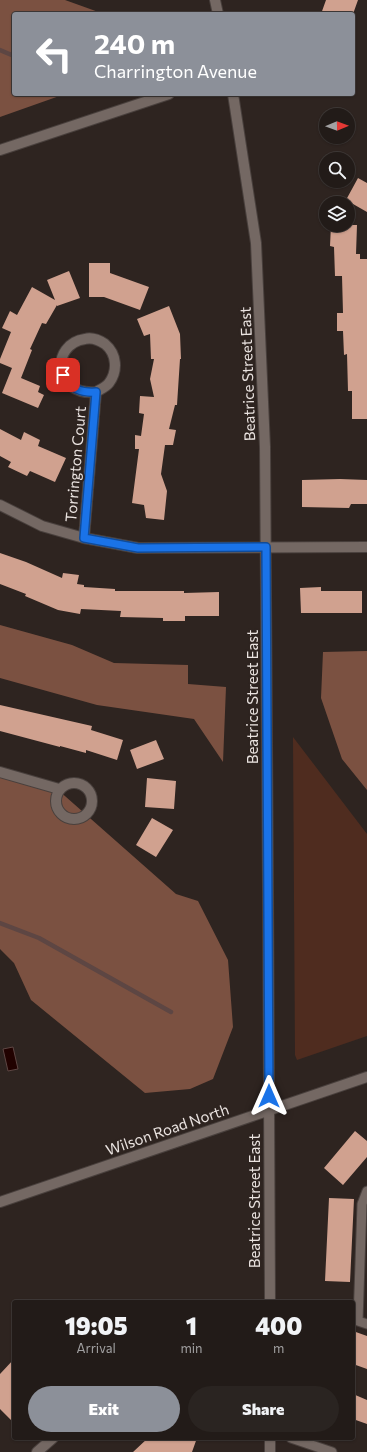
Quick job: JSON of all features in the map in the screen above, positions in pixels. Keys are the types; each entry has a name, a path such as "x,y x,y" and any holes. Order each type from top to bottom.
{"street":[{"path":"215,0 218,12"},
{"path":"0,150 163,96"},
{"name":"Beatrice Street East","path":"233,96 256,243 265,447 270,1300"},
{"name":"Torrington Court","path":"88,338 105,344 111,350 114,358 115,368 113,376 108,384 96,392 83,392 74,389 67,383 61,367 62,358 66,350 72,344 88,338"},
{"name":"Torrington Court","path":"84,538 96,392"},
{"path":"0,505 42,526 84,538 138,548 367,547"},
{"path":"0,772 60,789"},
{"name":"Wilson Road North","path":"0,1202 367,1077"},
{"path":"37,1452 51,1440"},
{"path":"270,1440 270,1452"}],"lane":[{"path":"359,1322 362,1204 367,1191"},
{"path":"297,1440 332,1452"}],"shaded area":[{"path":"0,0 65,0 98,12 12,12 12,96 59,96 0,117"},
{"path":"0,625 72,645 114,663 188,665 188,684 226,687 223,762 194,719 97,705 0,678"},
{"path":"367,651 367,790 342,759 321,698 323,652"},
{"path":"293,737 367,834 367,1036 297,1060 295,1055"},
{"path":"0,773 57,789 176,894 198,901 228,960 233,1027 213,1079 190,1089 145,1093 31,1000 14,963 0,949"},
{"path":"13,1047 18,1069 8,1071 3,1049"}],"building":[{"path":"326,0 358,0 354,12 322,12"},
{"path":"358,178 367,183 367,212 355,205 355,196 348,196 353,188 355,188 355,184"},
{"path":"355,225 357,225 356,254 360,254 360,259 367,259 367,419 352,419 352,391 348,391 347,354 344,355 343,331 337,331 337,313 343,313 342,276 335,276 334,247 330,246 331,232 355,232"},
{"path":"89,263 110,263 110,273 149,287 140,310 104,297 89,297"},
{"path":"69,271 80,298 57,305 46,324 42,323 30,349 32,350 21,378 40,386 38,392 44,395 38,408 2,393 12,368 0,363 0,359 11,332 2,328 10,311 17,315 32,287 55,300 47,280"},
{"path":"169,306 180,334 181,359 177,405 175,405 169,429 176,430 173,445 165,445 161,474 167,491 164,520 146,518 144,505 132,503 139,449 135,449 135,435 141,436 144,414 139,413 140,396 154,397 150,379 154,359 151,359 150,334 144,336 137,319"},
{"path":"0,429 21,440 24,432 40,440 38,446 66,458 55,482 30,471 27,476 8,467 11,462 0,456"},
{"path":"302,480 367,480 367,504 351,504 349,508 302,507"},
{"path":"0,553 26,562 62,578 63,573 79,575 77,584 84,585 84,587 115,589 115,591 184,591 184,593 219,592 219,616 185,616 185,621 163,621 163,618 120,617 121,611 81,609 80,614 58,610 25,596 26,594 0,584"},
{"path":"321,587 321,591 362,591 362,613 301,613 300,588"},
{"path":"0,705 92,726 91,730 123,740 117,760 86,750 86,753 0,731"},
{"path":"156,740 164,759 137,769 130,750"},
{"path":"147,778 176,781 174,809 145,807"},
{"path":"152,818 173,830 156,857 136,845"},
{"path":"355,1131 367,1141 367,1157 343,1185 324,1168"},
{"path":"329,1198 354,1199 350,1282 325,1281"},
{"path":"355,1332 367,1336 367,1369 355,1365"},
{"path":"12,1361 12,1421 0,1409 0,1374"},
{"path":"355,1395 367,1400 367,1424 355,1420"},
{"path":"146,1440 196,1440 192,1452 133,1452"}],"waterway":[{"path":"0,50 12,55"},
{"path":"0,923 39,938 171,1012"}],"route":[{"path":"63,375 67,383 74,389 90,393 96,392 84,538 138,548 266,547 269,1096"}]}
